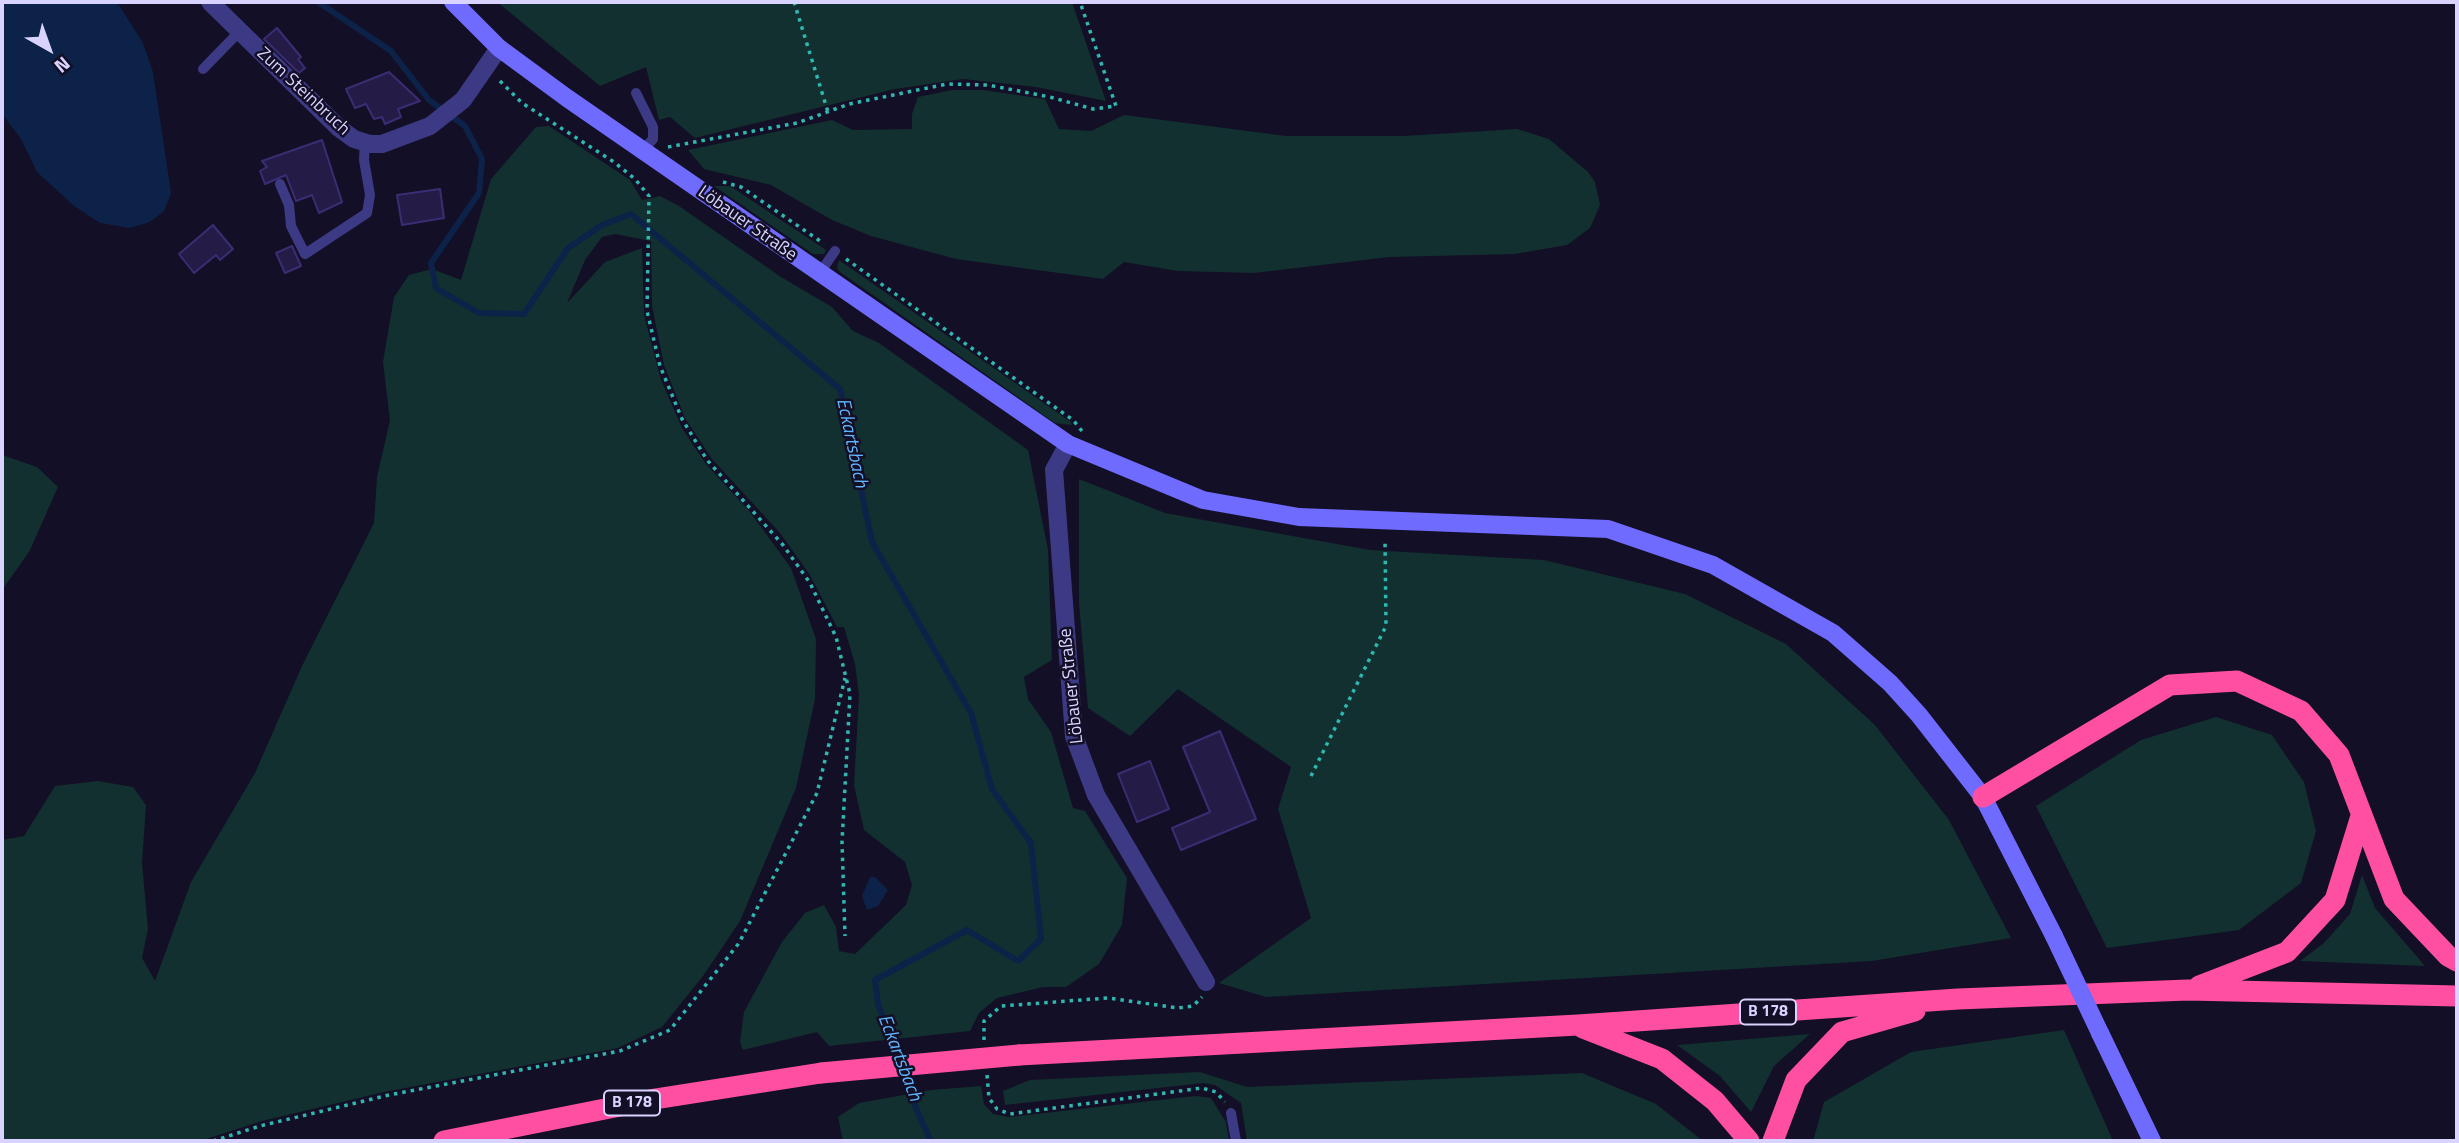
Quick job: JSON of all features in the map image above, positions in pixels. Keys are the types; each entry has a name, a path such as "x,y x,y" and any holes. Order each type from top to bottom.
{"highway":[{"path":"1983,797 2170,685 2237,681 2301,711 2339,755 2394,899 2448,956 2457,961"},
{"path":"2188,990 2287,952 2334,900 2361,816"},
{"name":"B 178","path":"444,1141 655,1099 821,1073 1019,1055 1578,1025 1958,999 2188,990 2457,996"},
{"path":"1773,1141 1796,1080 1842,1032 1958,999"},
{"path":"1578,1025 1662,1059 1715,1101 1749,1141"}],"main road":[{"name":"Löbauer Straße","path":"453,2 499,48 642,151 1068,444 1203,500 1299,517 1608,529 1713,565 1833,633 1890,683 1919,715 1983,797 2054,936 2152,1141"}],"street":[{"name":"Zum Steinbruch","path":"210,2 339,128 365,142 382,144 430,126 463,100 499,48"},
{"name":"Löbauer Straße","path":"1068,444 1055,470 1074,736 1096,795 1206,982"}],"lane":[{"path":"203,69 239,32"},
{"path":"636,93 653,127 653,139 642,151"},
{"path":"280,184 289,205 291,226 305,254 367,213 370,195 364,160 365,142"},
{"path":"819,274 835,251"},
{"path":"1231,1112 1236,1141"}],"path":[{"path":"794,2 828,112"},
{"path":"674,154 664,147 797,123 849,104 947,84 988,85 1050,97 1093,110 1116,106 1080,2"},
{"path":"486,66 522,103 614,162 635,179 649,196 647,311 660,366 681,419 707,460 783,545 810,583 836,637 850,694 842,842 845,936"},
{"path":"716,182 728,182 741,187 1073,419 1083,429 1068,444"},
{"path":"1311,776 1386,626 1385,520"},
{"path":"214,1141 260,1126 390,1095 620,1051 670,1030 739,943 817,793 845,676"},
{"path":"984,1030 984,1021 1001,1006 1108,998 1178,1008 1194,1006 1199,1002 1206,982"},
{"path":"997,1109 1010,1114 1202,1088 1216,1092 1231,1112"}],"green space":[{"path":"497,2 1072,2 1106,101 1036,87 963,79 895,89 695,138 670,117 659,120 646,67 600,86"},
{"path":"952,90 983,90 1045,99 1059,129 1091,131 1124,115 1286,136 1404,136 1517,129 1549,139 1588,172 1595,182 1600,205 1590,228 1567,245 1515,254 1389,257 1254,273 1178,271 1124,262 1103,279 956,259 871,236 832,220 771,185 704,169 688,150 832,120 853,130 912,129 912,114 918,97"},
{"path":"549,126 630,180 642,200 660,196 679,206 781,277 832,307 853,331 879,343 1028,450 1048,550 1052,660 1024,677 1028,699 1051,732 1073,808 1085,811 1127,878 1122,925 1099,964 1066,987 1043,987 997,998 979,1013 970,1031 829,1046 817,1032 743,1050 740,1042 744,1012 782,942 805,913 824,905 836,927 839,951 855,954 906,905 912,885 905,862 864,830 854,785 859,695 855,664 844,627 837,627 810,575 780,533 712,459 685,418 664,365 652,306 651,241 615,234 602,237 585,260 567,303 605,262 642,248 644,315 661,380 682,428 705,463 750,512 791,568 816,639 815,699 796,788 740,921 703,976 662,1027 618,1048 384,1092 262,1121 200,1141 2,1141 2,840 24,836 55,786 98,781 133,787 146,805 142,863 148,929 142,958 155,981 191,882 255,773 302,666 374,523 377,477 390,420 383,362 394,297 409,275 432,269 461,280 491,179 536,127"},
{"path":"714,186 730,186 826,250 824,254 813,254"},
{"path":"839,260 1072,425 1055,423 840,272 837,268"},
{"path":"2,455 37,467 58,487 29,552 2,590"},
{"path":"1079,479 1165,513 1370,550 1544,560 1685,594 1786,644 1875,725 1949,820 2011,938 1872,961 1266,997 1219,983 1311,918 1278,809 1291,767 1178,689 1130,736 1088,708 1079,603"},
{"path":"2216,717 2272,735 2304,782 2316,831 2301,883 2239,930 2107,948 2036,806 2141,740"},
{"path":"2362,875 2375,908 2425,966 2300,961 2324,943 2350,914"},
{"path":"2064,1030 2113,1141 1813,1141 1824,1102 1911,1052"},
{"path":"1810,1034 1774,1066 1751,1112 1720,1076 1677,1045"},
{"path":"1200,1072 1247,1087 1582,1073 1656,1104 1703,1141 1247,1141 1241,1103 1215,1085 1203,1083 1005,1105 1003,1091 1030,1080"},
{"path":"981,1086 984,1104 993,1114 1009,1117 1195,1096 1211,1098 1226,1122 1229,1141 843,1141 838,1117 859,1103 931,1090"}],"water":[{"path":"2,2 117,2 143,43 153,72 171,193 164,211 150,222 130,228 100,223 74,206 37,172 21,139 2,114"},
{"path":"870,877 875,877 888,890 878,906 867,910 862,896"}],"building":[{"path":"277,28 301,57 298,59 305,68 299,73 264,39"},
{"path":"389,72 420,101 398,109 401,117 385,124 382,117 374,119 366,104 355,108 346,89"},
{"path":"322,140 342,202 319,213 312,195 296,201 286,175 265,184 260,171 267,167 262,161"},
{"path":"440,189 444,218 402,225 397,195"},
{"path":"213,225 233,249 220,260 216,255 194,273 179,254"},
{"path":"292,246 301,266 285,273 276,253"},
{"path":"1220,731 1256,819 1181,850 1172,828 1210,812 1183,747"},
{"path":"1150,761 1169,809 1137,822 1118,774"}],"waterway":[{"name":"Eckartsbach","path":"318,2 391,51 429,100 465,126 482,159 479,193 431,263 436,288 479,313 524,314 568,248 602,225 631,214 840,389 872,542 971,713 992,789 1031,843 1041,939 1018,961 967,930 875,980 878,1004 931,1141"}]}
